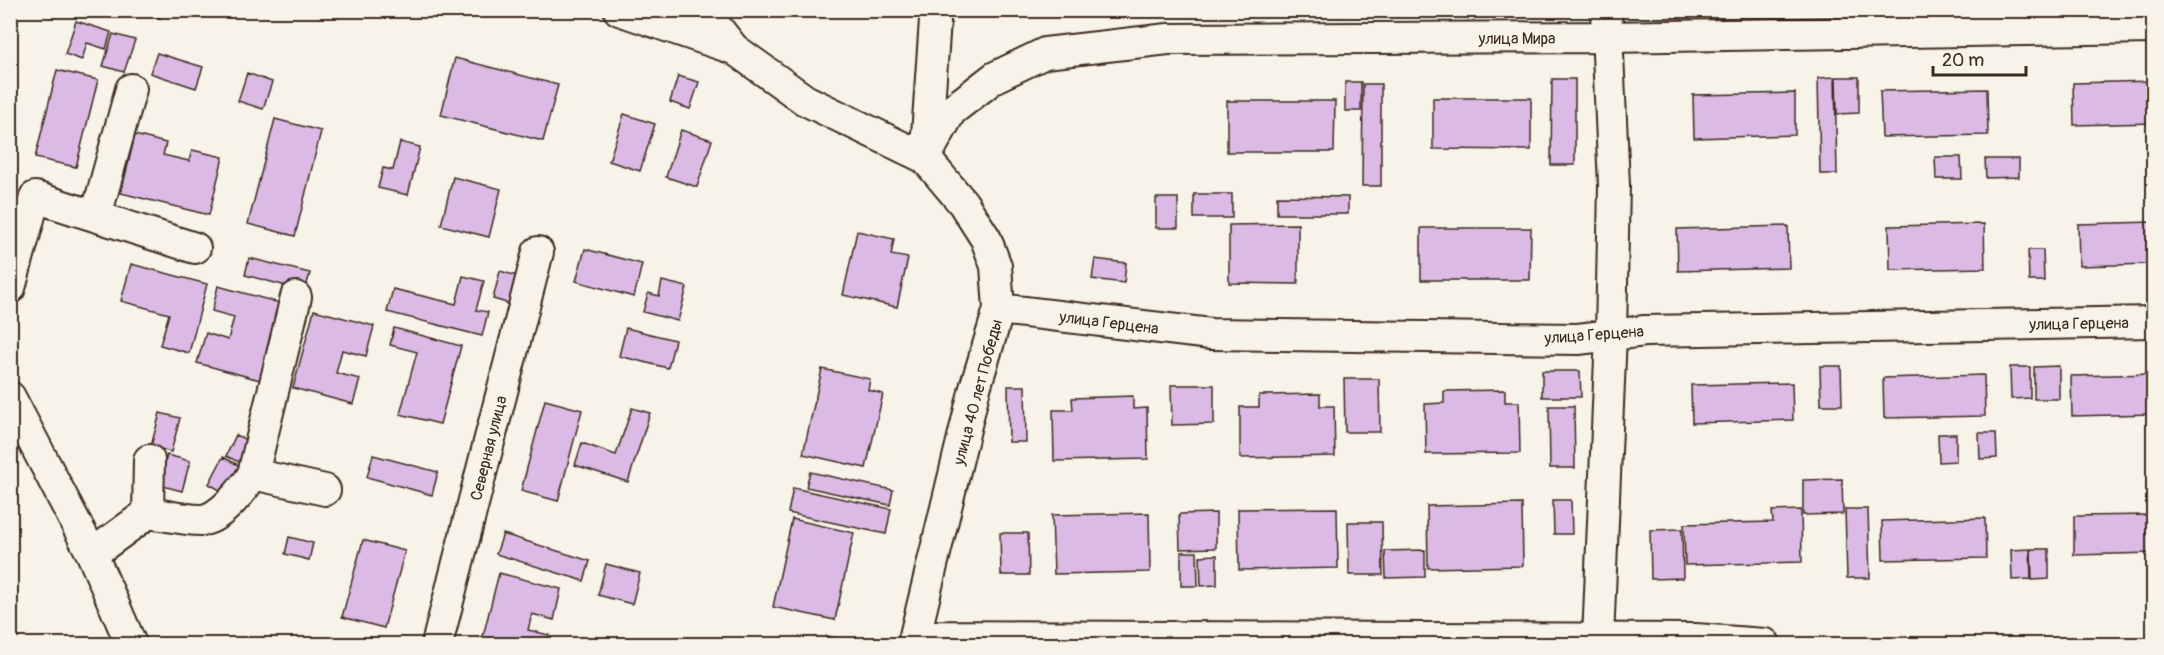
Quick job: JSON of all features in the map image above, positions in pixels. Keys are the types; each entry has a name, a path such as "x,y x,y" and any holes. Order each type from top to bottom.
{"street":[{"path":"619,10 734,49"},
{"path":"703,10 734,49 805,100 925,158 934,20"},
{"path":"1598,642 1611,335 1614,185 1606,24"},
{"name":"улица Мира","path":"925,158 951,111 995,77 1045,53 1168,39 1606,24 2154,28"},
{"path":"96,216 131,89"},
{"name":"улица 40 лет Победы","path":"915,640 975,388 999,309 996,266 986,239 963,202 925,158"},
{"path":"10,288 35,197 195,248"},
{"name":"Северная улица","path":"437,645 538,252"},
{"path":"92,554 148,513 203,520 228,506 243,490 253,474 296,297"},
{"name":"улица Герцена","path":"999,309 1211,334 1578,339 1645,331 2154,322"},
{"path":"10,397 92,554 131,645"},
{"path":"148,513 149,460"},
{"path":"253,474 325,490"},
{"path":"915,640 1598,642 1695,639 1765,645"}],"building":[{"path":"138,10 162,10 160,18"},
{"path":"76,21 111,32 106,49 87,43 82,60 65,54"},
{"path":"113,34 135,40 124,72 103,66"},
{"path":"157,53 203,67 196,88 150,73"},
{"path":"455,58 558,85 543,141 441,115"},
{"path":"57,70 98,80 76,167 35,158"},
{"path":"247,73 272,82 263,109 238,101"},
{"path":"678,76 699,82 690,109 670,102"},
{"path":"1835,77 1837,174 1820,174 1818,78"},
{"path":"1836,77 1859,77 1859,113 1837,114"},
{"path":"1552,79 1575,79 1575,165 1551,165"},
{"path":"2154,81 2154,123 2074,125 2073,83"},
{"path":"1345,82 1361,82 1361,111 1345,111"},
{"path":"1363,84 1381,84 1381,186 1362,186"},
{"path":"1987,89 1988,135 1882,137 1880,91"},
{"path":"1795,93 1795,135 1694,138 1693,95"},
{"path":"1433,98 1531,98 1531,150 1433,149"},
{"path":"1227,101 1335,101 1334,152 1227,152"},
{"path":"624,114 655,124 640,171 609,161"},
{"path":"275,119 321,131 295,236 248,224"},
{"path":"681,130 712,140 697,187 666,177"},
{"path":"135,135 166,143 163,155 189,161 192,150 223,157 209,215 121,193"},
{"path":"400,142 420,147 408,195 378,188 383,168 393,170"},
{"path":"1935,157 1961,157 1962,179 1936,179"},
{"path":"1985,159 2019,159 2019,177 1986,178"},
{"path":"453,177 501,189 489,237 441,225"},
{"path":"1194,194 1232,194 1232,218 1194,218"},
{"path":"1277,196 1348,197 1348,214 1277,214"},
{"path":"1156,198 1178,198 1178,228 1156,228"},
{"path":"2154,222 2154,264 2079,266 2078,224"},
{"path":"1298,224 1298,284 1229,283 1229,225"},
{"path":"1984,224 1985,268 1890,270 1889,226"},
{"path":"1788,226 1789,268 1678,271 1677,229"},
{"path":"1421,228 1531,228 1530,280 1421,280"},
{"path":"857,231 894,239 891,255 908,258 897,307 843,295"},
{"path":"585,249 642,264 634,297 576,281"},
{"path":"2028,250 2043,250 2044,281 2029,281"},
{"path":"249,258 310,273 305,291 245,275"},
{"path":"1095,259 1126,263 1124,283 1092,279"},
{"path":"131,264 207,284 189,353 160,345 169,314 121,301"},
{"path":"500,271 517,276 510,304 493,299"},
{"path":"463,276 484,281 476,310 488,312 482,336 387,312 393,289 456,304"},
{"path":"662,281 687,287 678,321 643,312 648,293 659,296"},
{"path":"218,286 280,303 260,380 197,363 206,333 228,340 234,317 212,311"},
{"path":"314,310 374,326 366,356 342,350 336,373 360,379 353,404 293,388"},
{"path":"394,328 461,346 440,424 400,414 417,352 390,345"},
{"path":"626,328 675,340 668,368 619,356"},
{"path":"1820,366 1841,366 1842,405 1821,405"},
{"path":"2059,366 2059,399 2034,399 2034,367"},
{"path":"2010,367 2030,367 2030,398 2011,399"},
{"path":"822,369 870,379 868,390 883,394 866,468 803,454"},
{"path":"1542,371 1580,371 1581,397 1542,397"},
{"path":"2154,374 2154,414 2072,416 2071,376"},
{"path":"1984,375 1985,416 1884,418 1883,378"},
{"path":"1344,379 1379,379 1380,432 1345,432"},
{"path":"1792,383 1793,420 1692,423 1691,385"},
{"path":"1171,385 1214,385 1214,424 1172,425"},
{"path":"1008,386 1025,386 1026,442 1009,442"},
{"path":"1505,390 1505,402 1519,402 1520,453 1426,454 1425,404 1444,403 1444,391"},
{"path":"1320,394 1320,406 1334,406 1335,456 1240,458 1240,407 1259,407 1259,395"},
{"path":"1133,396 1133,409 1147,408 1148,459 1054,461 1053,410 1073,410 1072,398"},
{"path":"545,400 582,410 558,501 521,491"},
{"path":"1549,406 1574,406 1575,468 1550,468"},
{"path":"632,408 650,413 628,482 575,465 582,443 616,455"},
{"path":"160,413 180,418 171,452 151,446"},
{"path":"1979,433 1996,433 1997,458 1980,459"},
{"path":"1938,434 1956,434 1956,461 1939,462"},
{"path":"236,435 253,443 243,464 226,456"},
{"path":"167,455 190,461 182,491 159,485"},
{"path":"373,455 438,472 432,495 367,477"},
{"path":"223,457 242,467 227,494 209,484"},
{"path":"810,472 893,490 890,505 806,487"},
{"path":"1842,479 1843,514 1803,515 1803,480"},
{"path":"793,488 891,509 886,534 788,513"},
{"path":"1553,500 1571,500 1572,534 1554,534"},
{"path":"1522,504 1523,566 1428,568 1427,506"},
{"path":"1337,508 1338,568 1239,570 1238,509"},
{"path":"1845,509 1868,509 1870,578 1847,578"},
{"path":"1801,510 1802,562 1685,565 1684,524 1773,522 1772,511"},
{"path":"1149,513 1150,572 1054,574 1052,515"},
{"path":"1216,513 1216,548 1180,549 1179,514"},
{"path":"2154,515 2154,553 2074,555 2074,516"},
{"path":"1985,518 1986,558 1883,560 1882,521"},
{"path":"792,519 854,533 835,620 773,607"},
{"path":"1348,522 1382,522 1383,575 1349,575"},
{"path":"1682,529 1683,578 1651,579 1650,530"},
{"path":"1000,533 1028,533 1029,575 1001,575"},
{"path":"503,534 590,561 584,581 496,554"},
{"path":"289,537 313,543 309,560 285,554"},
{"path":"363,540 405,551 384,628 342,617"},
{"path":"2030,549 2031,579 2012,580 2011,550"},
{"path":"2031,549 2049,549 2049,579 2032,580"},
{"path":"1425,550 1425,577 1386,578 1385,551"},
{"path":"1181,552 1197,552 1198,586 1181,586"},
{"path":"1217,555 1217,585 1201,586 1200,556"},
{"path":"606,564 640,573 632,604 598,595"},
{"path":"499,573 561,589 554,620 532,614 528,630 549,635 547,644 481,644"},
{"path":"827,636 859,643 859,644 825,644"}]}
